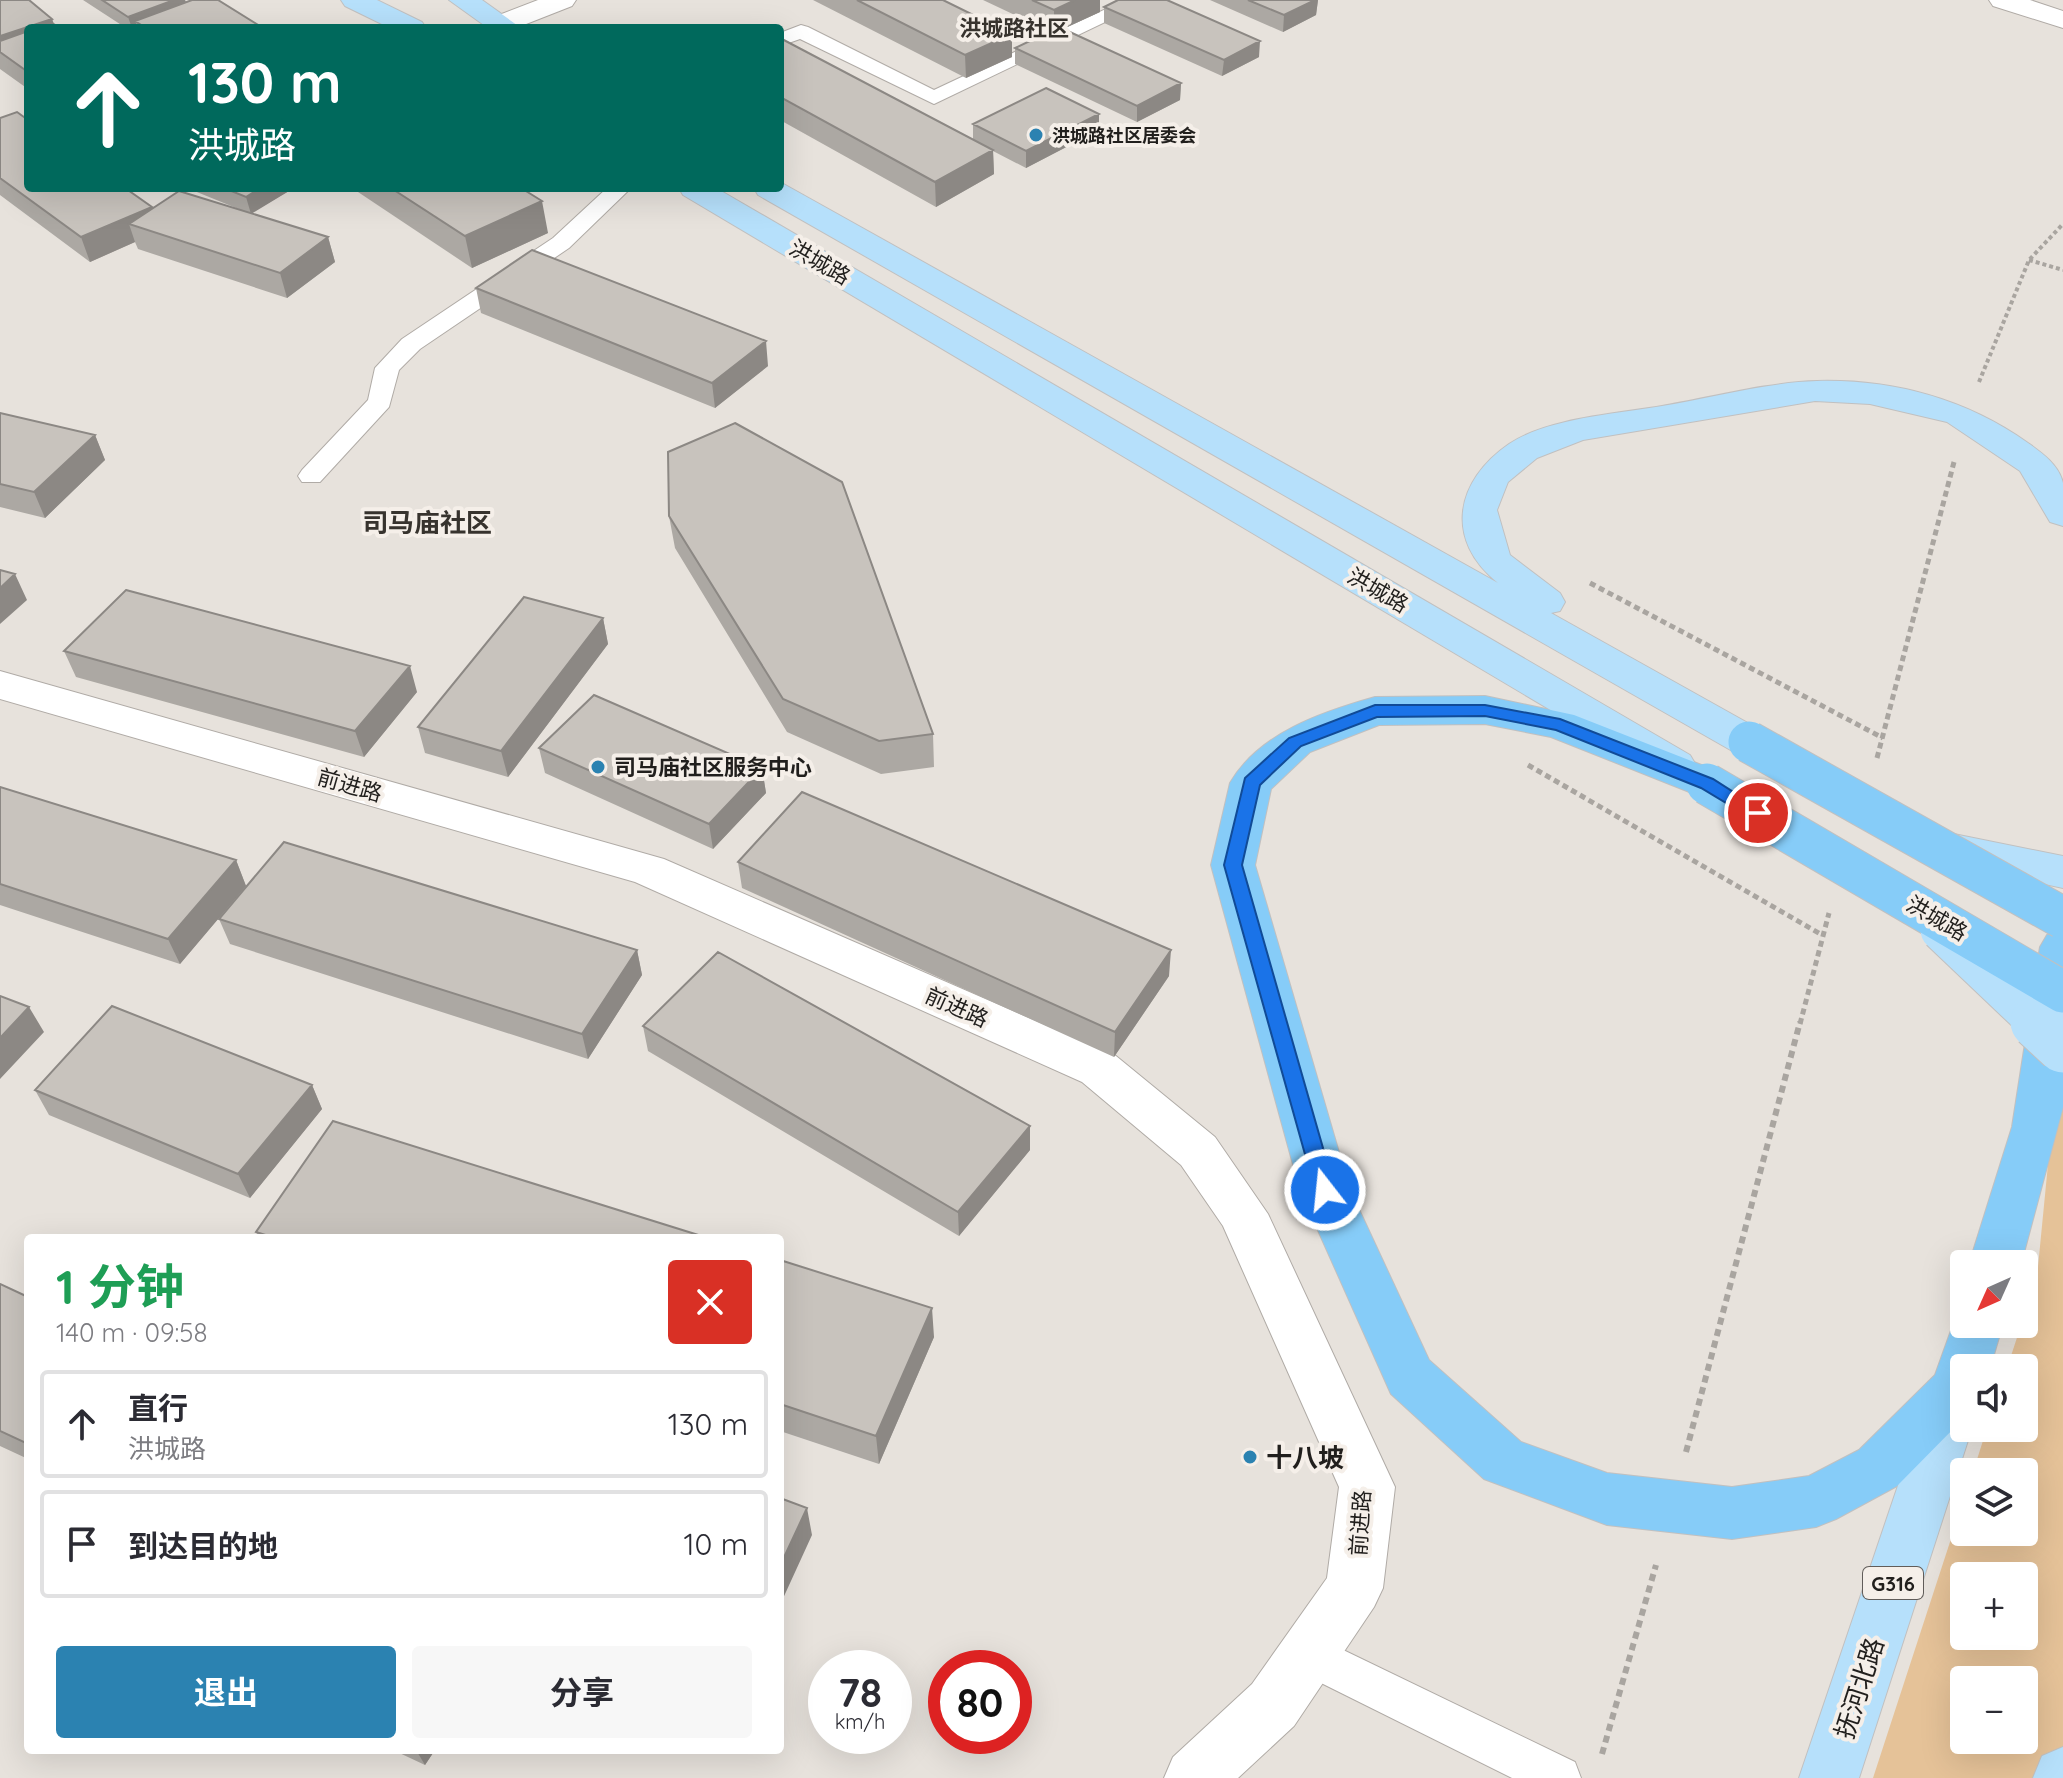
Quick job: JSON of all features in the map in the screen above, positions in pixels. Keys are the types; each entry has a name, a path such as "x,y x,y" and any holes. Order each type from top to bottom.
{"highway":[{"path":"1707,784 1560,725 1485,710 1375,711 1295,742 1251,783 1233,865 1325,1190 1410,1377 1503,1461 1607,1499 1732,1513 1816,1501 1878,1468 1950,1396"},
{"name":"洪城路","path":"1749,742 2063,918"},
{"name":"洪城路","path":"1707,784 2063,992"},
{"path":"1999,1250 2036,1127 2063,947"}],"main road":[{"path":"355,0 404,24"},
{"path":"463,0 503,24"},
{"name":"洪城路","path":"701,192 1707,784"},
{"name":"洪城路","path":"776,192 1749,742"},
{"path":"1749,742 1581,629 1493,560 1479,510 1492,477 1524,450 1575,431 1815,391 1870,394 1926,404 1959,415 1994,435 2034,464 2063,514"},
{"path":"1937,847 2063,872"},
{"path":"1909,902 2043,1023 2063,1046"},
{"name":"抚河北路","path":"1829,1778 1950,1412"}],"street":[{"path":"510,24 562,0"},
{"path":"2003,0 2063,20"},
{"name":"前进路","path":"0,685 649,870 1099,1069 1198,1151 1243,1214 1367,1487 1354,1588 1273,1705 1194,1778"}],"lane":[{"path":"784,38 801,31 934,98 1141,0"},
{"path":"311,476 380,402 387,368 411,344 561,243 616,192"},
{"path":"1308,1654 1559,1778"}],"path":[{"path":"1976,387 2029,260 2063,224"},
{"path":"2029,260 2063,270"},
{"path":"1873,769 1958,448"},
{"path":"1587,581 1883,738"},
{"path":"1523,762 1822,935"},
{"path":"1684,1457 1831,905"},
{"path":"1600,1763 1656,1565"}],"shaded area":[{"path":"2063,1011 2063,1778 1873,1778 1950,1542 1950,1546 2038,1546 2038,1458 1977,1458 1983,1442 2038,1442 2038,1354 2012,1354 2017,1338 2038,1338 2038,1267"}],"building":[{"path":"0,0 29,0 52,19 24,24 24,28 0,36"},
{"path":"102,0 174,0 128,17"},
{"path":"192,0 218,0 257,24 140,24 135,21"},
{"path":"857,0 943,0 1012,34 965,55"},
{"path":"1032,0 1075,0 1054,10"},
{"path":"1118,0 1167,0 1260,41 1224,60 1104,7"},
{"path":"1248,0 1315,0 1284,15"},
{"path":"1059,27 1181,83 1137,106 1015,48"},
{"path":"24,32 24,69 0,52 0,41"},
{"path":"784,40 993,150 935,182 784,99"},
{"path":"1046,88 1099,114 1026,151 973,124"},
{"path":"17,112 24,117 24,192 131,192 152,207 81,237 0,178 0,118"},
{"path":"177,192 182,192 328,237 280,273 129,224"},
{"path":"234,192 254,192 246,197"},
{"path":"397,192 527,192 542,201 465,236"},
{"path":"532,250 766,341 712,383 476,288"},
{"path":"0,413 95,435 34,492 0,484"},
{"path":"735,423 842,482 933,734 879,741 783,699 669,516 668,452"},
{"path":"0,570 15,574 0,588"},
{"path":"126,590 410,666 355,731 64,651"},
{"path":"524,597 603,618 501,751 418,727"},
{"path":"594,695 762,768 709,824 539,748"},
{"path":"0,787 236,860 168,939 0,884"},
{"path":"802,792 1171,950 1115,1032 738,862"},
{"path":"284,842 637,950 582,1034 219,919"},
{"path":"718,952 1030,1126 958,1212 643,1026"},
{"path":"0,996 29,1007 0,1038"},
{"path":"112,1006 312,1085 238,1174 35,1090"},
{"path":"333,1121 695,1234 262,1234 256,1232"},
{"path":"784,1261 932,1308 876,1436 784,1405"},
{"path":"0,1284 24,1295 24,1442 0,1431"},
{"path":"784,1499 807,1508 784,1557"}],"place":[{"name":"洪城路社区居委会","path":"1036,135"},
{"name":"司马庙社区服务中心","path":"598,767"},
{"name":"十八坡","path":"1250,1457"}],"district":[{"name":"洪城路社区","path":"1014,28"},
{"name":"司马庙社区","path":"427,522"}],"route":[{"path":"1325,1190 1233,865 1251,783 1295,742 1375,711 1485,710 1560,725 1707,784 1758,813"}]}
